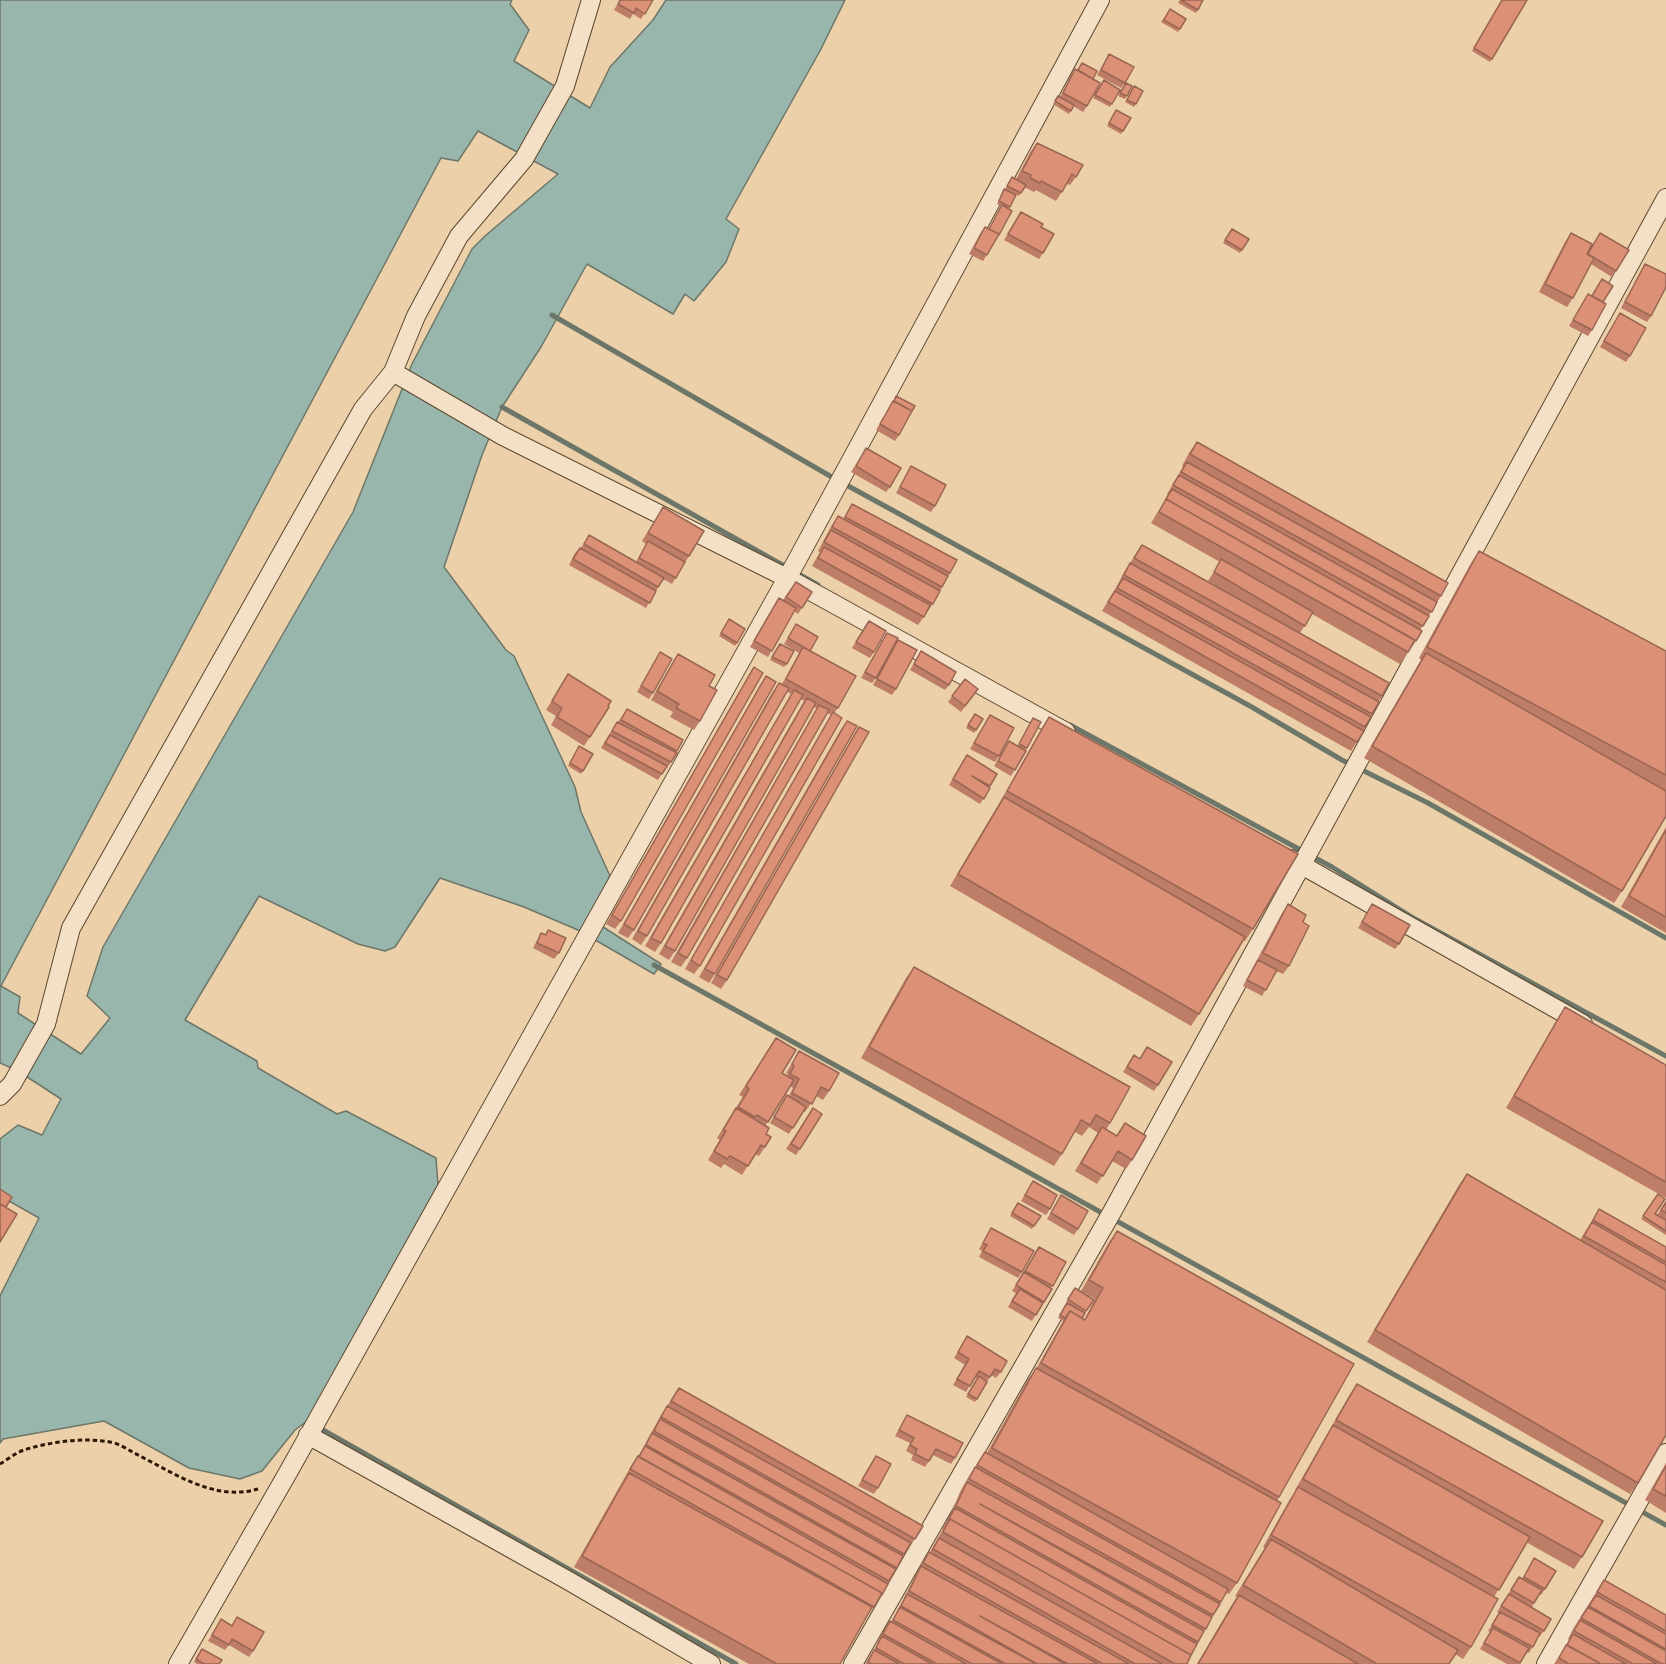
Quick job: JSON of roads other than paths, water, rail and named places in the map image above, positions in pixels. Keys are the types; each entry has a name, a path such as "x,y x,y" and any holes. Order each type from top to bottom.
{"street":[{"path":"0,1096 12,1084 46,1024 71,928 363,409 393,372 416,316 459,236 524,159 565,86 591,0"},
{"path":"178,1664 290,1469 791,570 1100,0"},
{"path":"853,1664 1108,1218 1666,198"},
{"path":"393,372 503,436 791,570 1084,741"},
{"path":"1271,847 1306,858 1597,1032"},
{"path":"312,1427 711,1664"},
{"path":"1546,1664 1666,1454"}],"water":[{"path":"0,0 512,0 510,4 529,30 514,61 590,108 610,67 653,20 666,0 845,0 821,49 726,219 739,229 726,262 694,301 685,294 673,314 587,264 541,347 502,407 482,455 444,567 506,650 514,656 575,787 581,812 610,876 589,918 661,964 654,974 578,930 524,907 440,878 395,947 385,951 358,944 259,896 185,1020 257,1061 258,1068 337,1114 346,1111 436,1158 438,1185 307,1421 295,1430 262,1471 240,1479 189,1468 104,1421 3,1439 0,1443 0,1296 39,1218 0,1196 0,1139 18,1125 42,1135 61,1099 18,1071 0,1063","holes":["478,131 558,174 472,249 412,364 353,512 103,947 87,996 110,1018 81,1054 18,1013 20,997 1,986 441,158 458,161"]}],"waterway":[{"path":"552,315 830,476 1250,706 1342,760 1428,803 1666,938"},
{"path":"502,407 818,585"},
{"path":"1070,725 1332,867 1415,919 1666,1056"},
{"path":"654,965 1666,1525"},
{"path":"316,1426 736,1664"}]}
